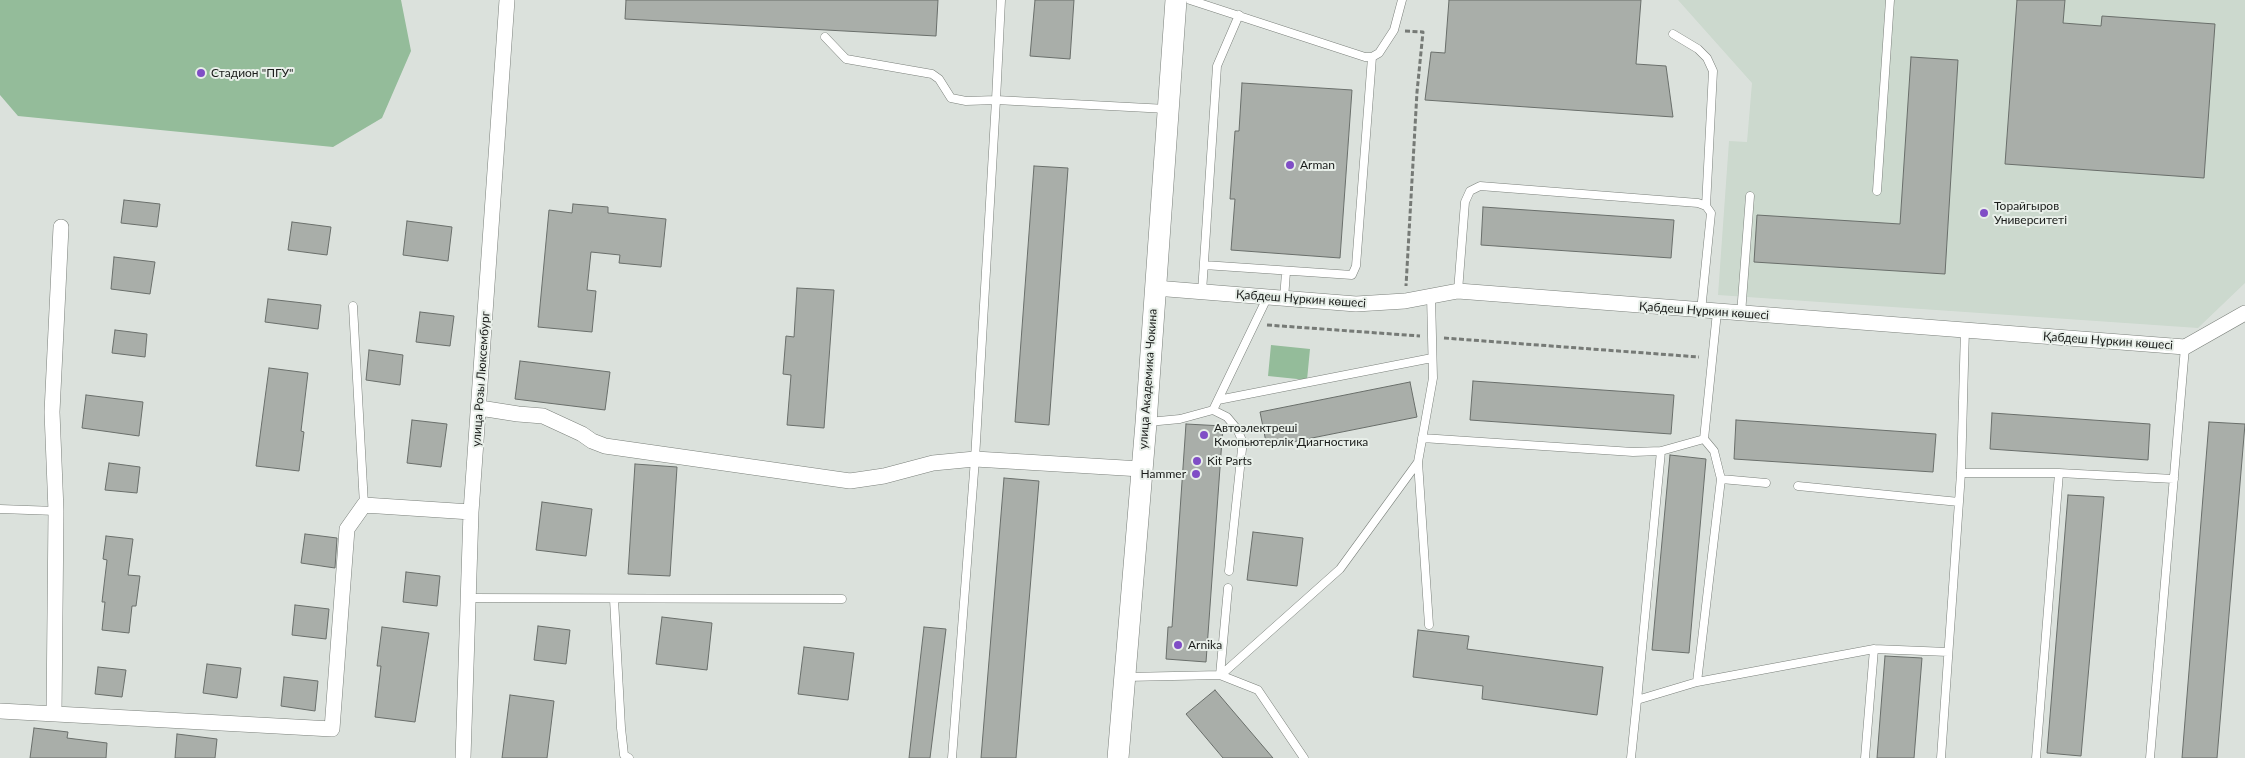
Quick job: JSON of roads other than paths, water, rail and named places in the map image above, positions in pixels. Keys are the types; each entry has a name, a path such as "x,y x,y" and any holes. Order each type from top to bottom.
{"main road":[{"name":"улица Академика Чокина","path":"1118,758 1146,422 1176,0"}],"street":[{"name":"улица Розы Люксембург","path":"463,758 472,512 507,0"},
{"path":"54,714 56,511 52,412 60,227"},
{"name":"Қабдеш Нұркин көшесі","path":"1155,288 1356,304 1405,301 1458,291 2186,347 2245,313"},
{"path":"480,408 543,416 582,434 592,442 605,446 850,481 884,476 933,463 975,459 1142,469"},
{"path":"0,711 332,728 347,529 364,505 472,512"}],"lane":[{"path":"952,758 975,459 1001,0"},
{"path":"1190,0 1365,57 1372,57 1378,53 1394,30 1402,0"},
{"path":"1877,191 1890,0"},
{"path":"1202,292 1217,66 1239,15"},
{"path":"1673,34 1698,49 1707,58 1713,72 1706,206"},
{"path":"825,37 846,59 932,74 939,79 951,98 966,101 996,100 1167,109"},
{"path":"1204,265 1352,275 1356,266 1372,57"},
{"path":"1458,291 1465,202 1470,191 1480,186 1698,203 1706,206 1711,213 1701,311"},
{"path":"1741,314 1750,196"},
{"path":"1284,299 1286,272"},
{"path":"1429,625 1418,462 1433,378 1431,296"},
{"path":"1213,410 1267,298"},
{"path":"353,306 364,505"},
{"path":"1697,682 1721,479 1714,451 1704,439 1717,312"},
{"path":"1941,758 1961,474 1965,329"},
{"path":"2150,758 2186,347"},
{"path":"1218,400 1432,358"},
{"path":"1146,422 1180,419 1213,410 1227,417 1237,429 1241,438 1242,449 1230,571"},
{"path":"1422,438 1633,452 1661,450 1704,439"},
{"path":"1631,758 1661,450"},
{"path":"1220,675 1340,569 1418,462"},
{"path":"1961,474 2059,473 2174,479"},
{"path":"2036,758 2059,473"},
{"path":"1721,479 1766,483"},
{"path":"1798,486 1958,502"},
{"path":"0,509 56,511"},
{"path":"1220,675 1228,588"},
{"path":"469,598 842,599"},
{"path":"614,599 622,737 624,755 629,758"},
{"path":"1637,700 1697,682 1874,649 1948,652"},
{"path":"1865,758 1874,649"},
{"path":"1124,677 1220,675 1258,690 1304,758"}],"place":[{"name":"Стадион \"ПГУ\"","path":"201,73"},
{"name":"Arman","path":"1290,165"},
{"name":"Торайгыров Университеті","path":"1984,213"},
{"name":"Автоэлектреші Кмопьютерлік Диагностика","path":"1204,435"},
{"name":"Kit Parts","path":"1197,461"},
{"name":"Hammer","path":"1196,474"},
{"name":"Arnika","path":"1178,645"}]}
